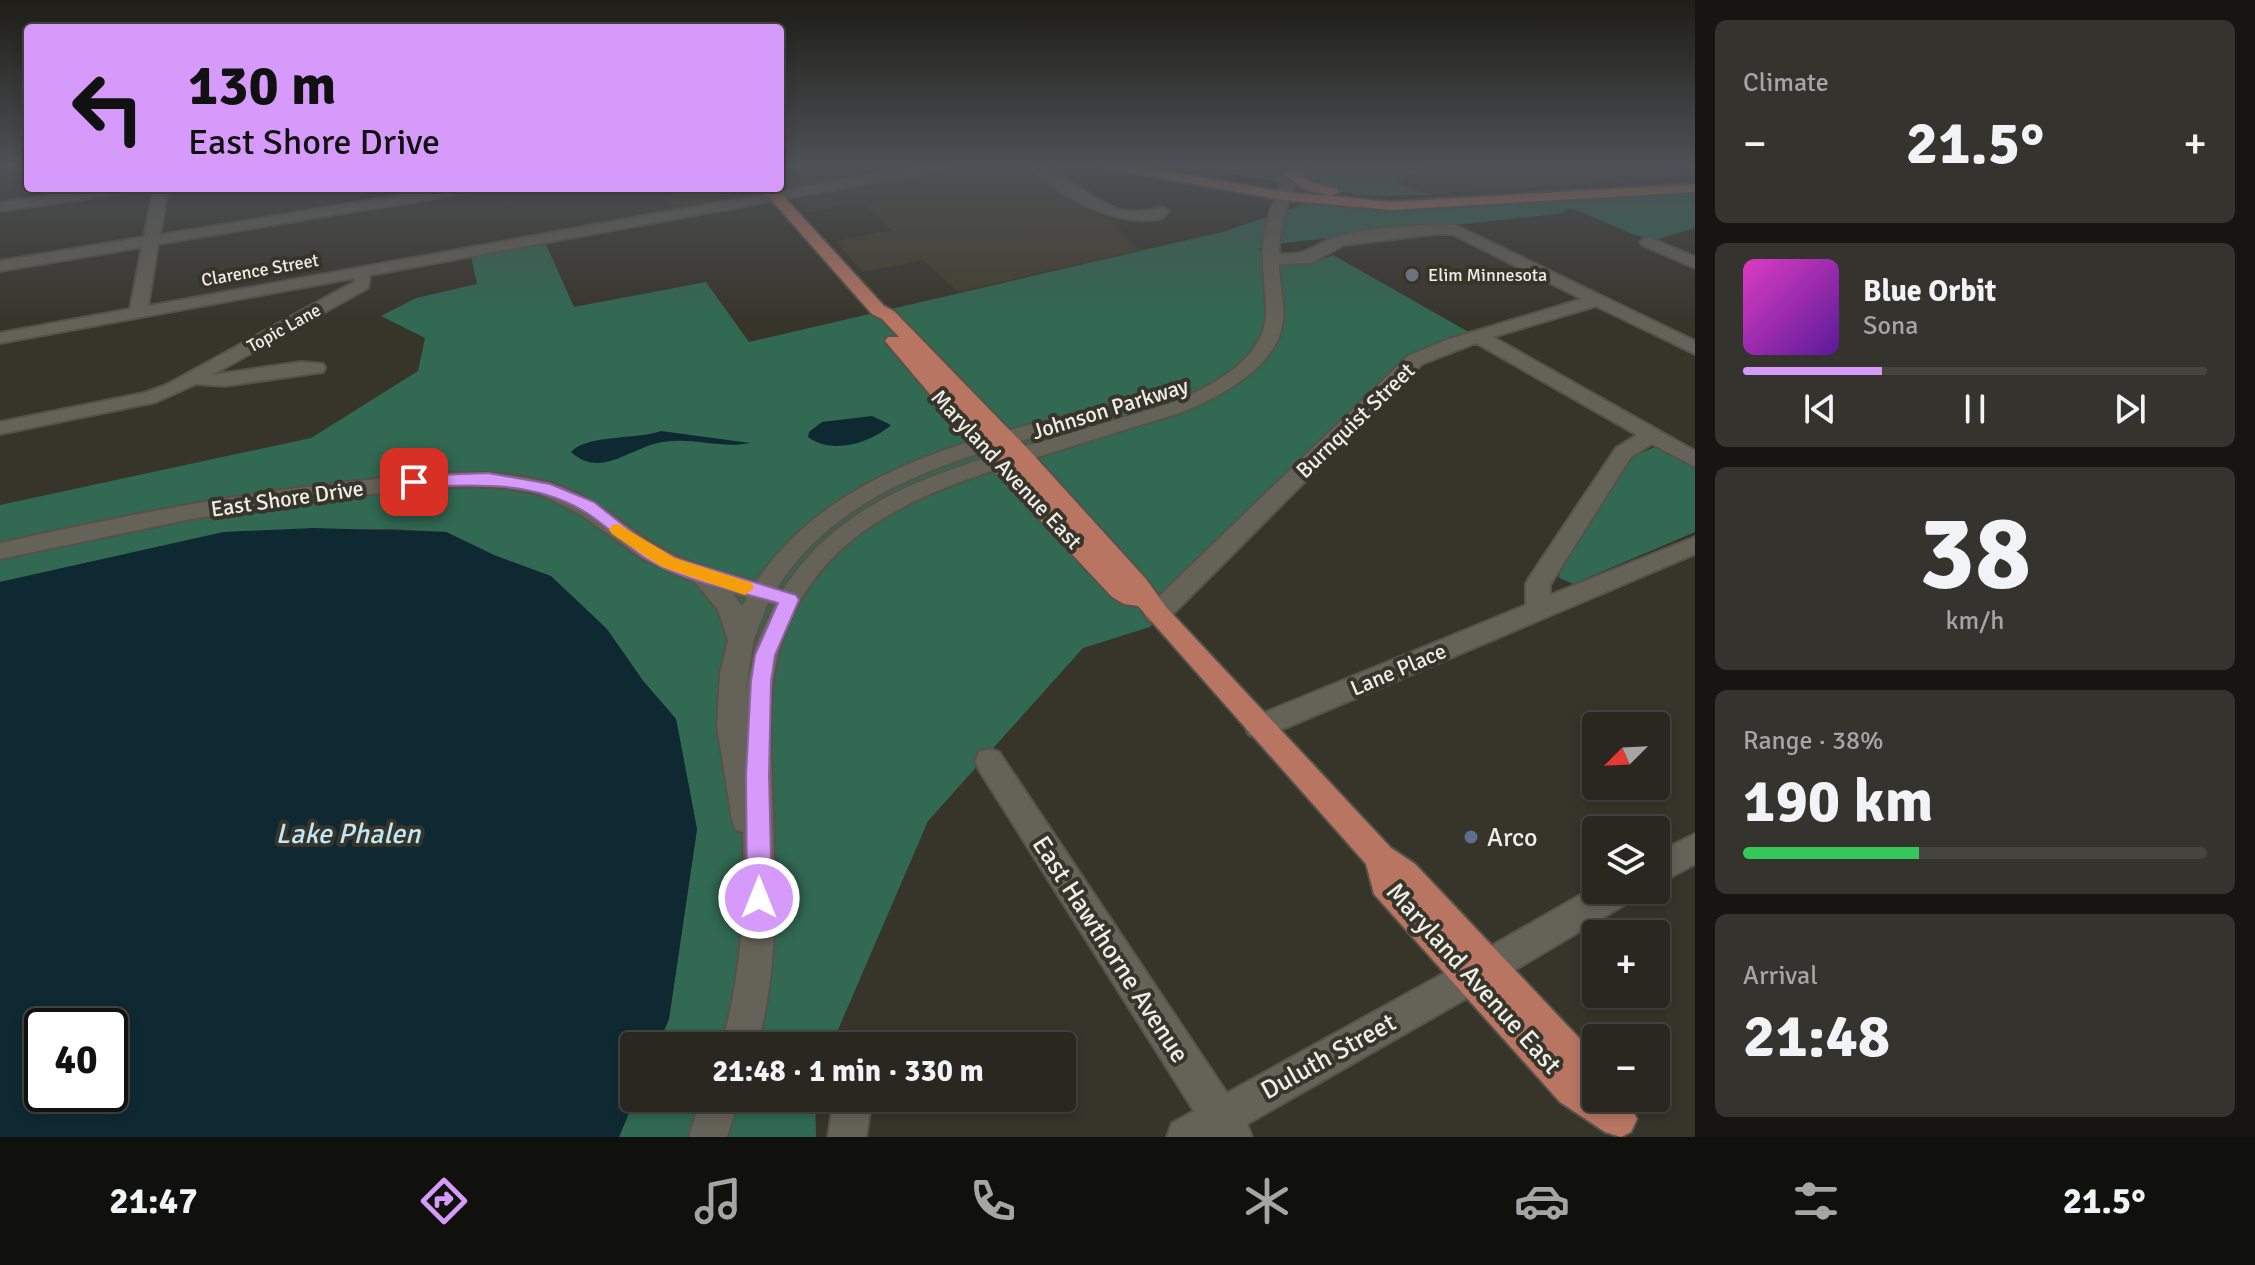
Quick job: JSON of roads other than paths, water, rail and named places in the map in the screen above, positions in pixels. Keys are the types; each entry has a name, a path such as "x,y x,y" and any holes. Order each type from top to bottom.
{"main road":[{"name":"Maryland Avenue East","path":"795,217 878,310 888,315 1004,451 1137,585 1157,614 1380,858 1385,883 1582,1069"},
{"name":"Maryland Avenue East","path":"1481,971 1573,1089 1619,1118"}],"street":[{"path":"138,313 156,217"},
{"path":"0,266 296,217"},
{"name":"Clarence Street","path":"0,338 644,217"},
{"name":"Johnson Parkway","path":"759,869 757,776 765,655 789,600 829,546 870,514 918,487 1004,451 1208,376 1233,359 1258,333 1271,290 1270,259 1280,217"},
{"path":"1270,259 1305,260 1340,241 1442,229 1459,231 1695,348"},
{"path":"1648,242 1695,263"},
{"name":"Topic Lane","path":"195,378 362,284 362,272"},
{"name":"Burnquist Street","path":"1157,614 1415,360 1477,336 1598,300"},
{"path":"1477,336 1695,460"},
{"path":"0,428 149,398 195,378 221,381 297,366 316,368"},
{"path":"1538,611 1538,584 1573,529 1623,453 1652,435"},
{"name":"Johnson Parkway","path":"740,639 761,592 800,542 851,500 913,469 1004,451"},
{"name":"East Shore Drive","path":"0,551 260,499 414,482 488,479 534,485 571,498 588,506 650,553 704,576 789,600"},
{"name":"Lane Place","path":"1259,727 1695,545"},
{"path":"704,576 729,605 740,639 731,714 739,776 759,869 760,927 744,1032"},
{"name":"East Hawthorne Avenue","path":"989,761 1226,1127"},
{"path":"1670,862 1695,848"},
{"name":"Duluth Street","path":"1186,1137 1226,1127 1596,904"},
{"path":"708,1137 716,1112"},
{"path":"847,1137 851,1112"}],"water":[{"path":"872,416 891,425 873,437 839,446 808,437 809,432 822,422"},
{"path":"661,431 750,443 663,442 617,459 594,463 582,460 571,452 588,442"},
{"name":"Lake Phalen","path":"313,528 446,532 494,555 551,576 607,629 644,682 676,719 697,829 669,1019 663,1032 620,1032 620,1112 629,1112 619,1137 0,1137 0,582 224,532"}],"place":[{"name":"Elim Minnesota","path":"1412,275"},
{"name":"Arco","path":"1471,837"}]}
